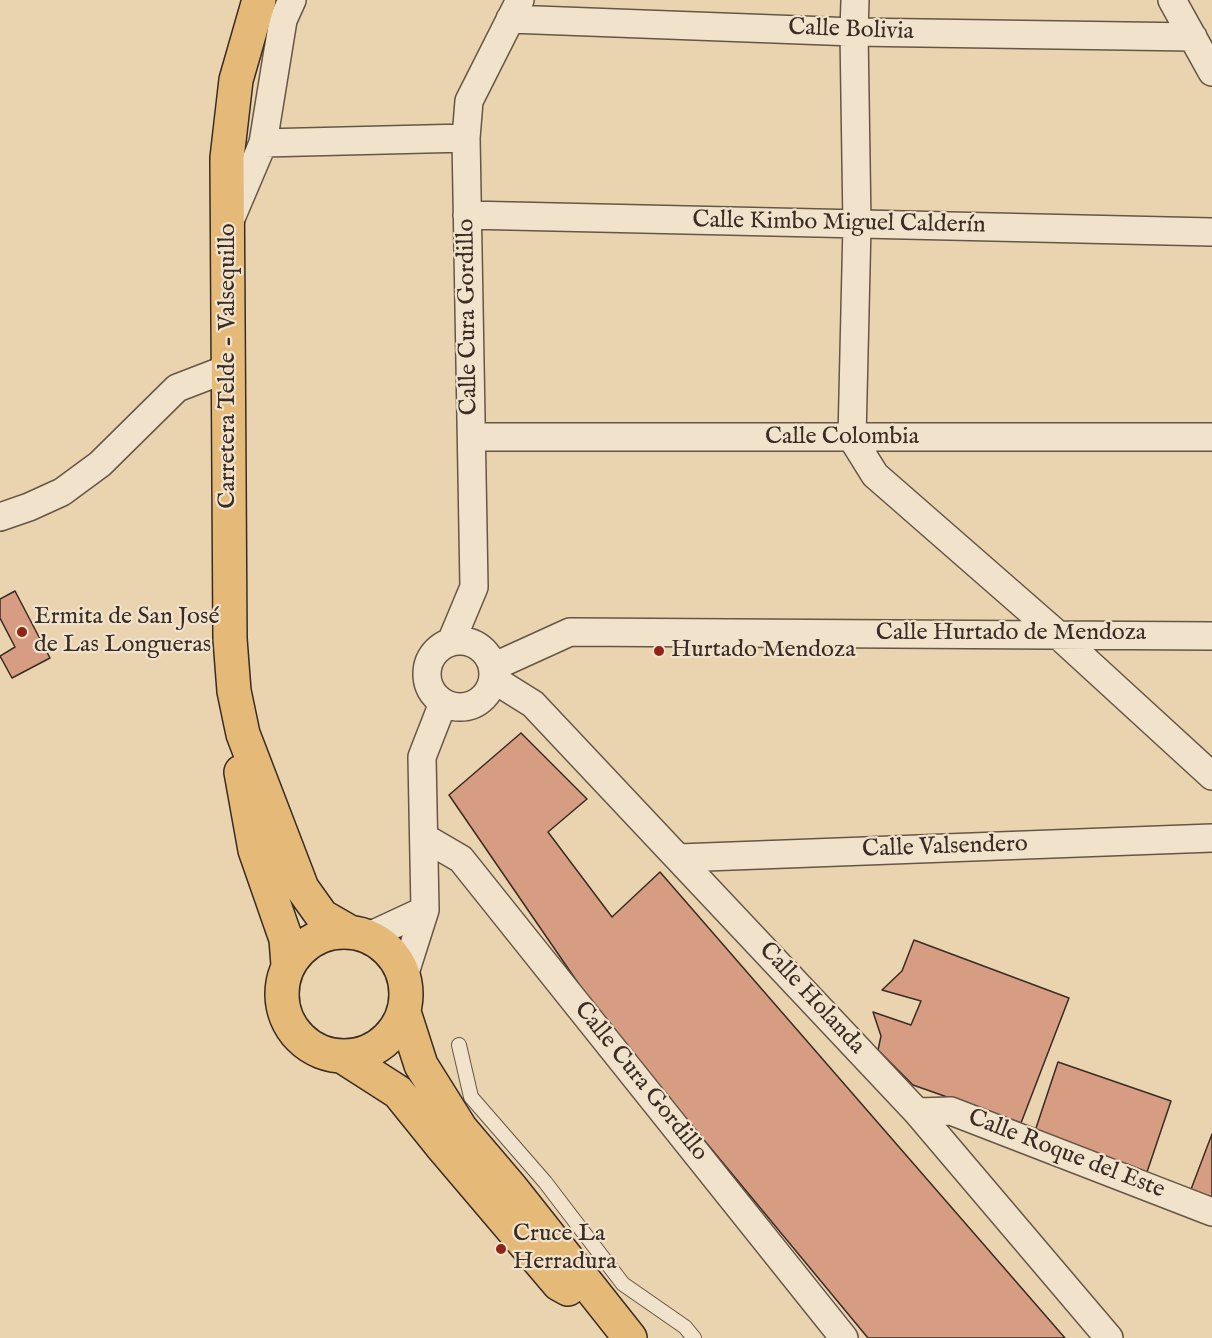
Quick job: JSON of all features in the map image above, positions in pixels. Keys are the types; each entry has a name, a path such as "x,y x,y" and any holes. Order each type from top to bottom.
{"main road":[{"name":"Carretera Telde - Valsequillo","path":"260,0 236,80 227,158 230,639 234,691 243,734 302,888 322,916 359,934"},
{"name":"Carretera Telde - Valsequillo","path":"243,734 240,768 255,850 286,939 288,965"},
{"path":"345,1058 371,1052 392,1035 404,1012 407,994 404,976 396,960 384,946 359,934 324,934 303,946 288,965 281,986 282,1008 290,1028 304,1044 324,1054 345,1058 398,1092 559,1284 621,1326"},
{"path":"404,1012 421,1065 461,1129 529,1186 621,1326"}],"street":[{"path":"229,224 263,143 284,20 291,0"},
{"path":"855,0 857,225 852,438 875,475 1057,634 1212,776"},
{"path":"1172,0 1212,72"},
{"name":"Calle Bolivia","path":"515,10 854,32 1193,37"},
{"name":"Calle Cura Gordillo","path":"451,642 474,588 466,138 469,102 515,10"},
{"path":"263,143 466,138"},
{"name":"Calle Kimbo Miguel Calderín","path":"467,215 1212,232"},
{"path":"0,517 62,492 100,464 177,388 229,368"},
{"name":"Calle Colombia","path":"472,437 1212,437"},
{"name":"Calle Hurtado de Mendoza","path":"493,673 570,632 1212,636"},
{"path":"466,641 486,652 493,673 489,690 483,699 462,708 443,702 435,695 428,682 427,670 432,656 440,647 451,642 466,641"},
{"name":"Calle Holanda","path":"493,673 533,704 917,1112 1109,1338"},
{"path":"404,976 425,910 422,757 443,702"},
{"name":"Calle Cura Gordillo","path":"425,838 461,859 844,1338"},
{"name":"Calle Valsendero","path":"679,858 1212,838"},
{"path":"359,934 425,910"},
{"name":"Calle Roque del Este","path":"917,1112 951,1111 1212,1212"}],"lane":[{"path":"459,1045 471,1097 529,1186 623,1284 685,1327 694,1338"}],"building":[{"name":"Ermita de San José de Las Longueras","path":"15,591 50,658 12,678 0,656 15,647 0,618 0,599"},
{"path":"521,733 587,799 548,832 612,917 660,872 1065,1338 868,1338 598,1012 449,795"},
{"path":"914,940 1069,998 1021,1123 913,1085 878,1050 881,1036 873,1012 911,1025 921,1001 882,990 902,971"},
{"path":"1058,1062 1171,1101 1145,1178 1032,1140"},
{"path":"1212,1134 1212,1200 1190,1192"}],"place":[{"name":"Ermita de San José de Las Longueras","path":"22,632"},
{"name":"Hurtado Mendoza","path":"659,651"},
{"name":"Cruce La Herradura","path":"501,1249"}]}
